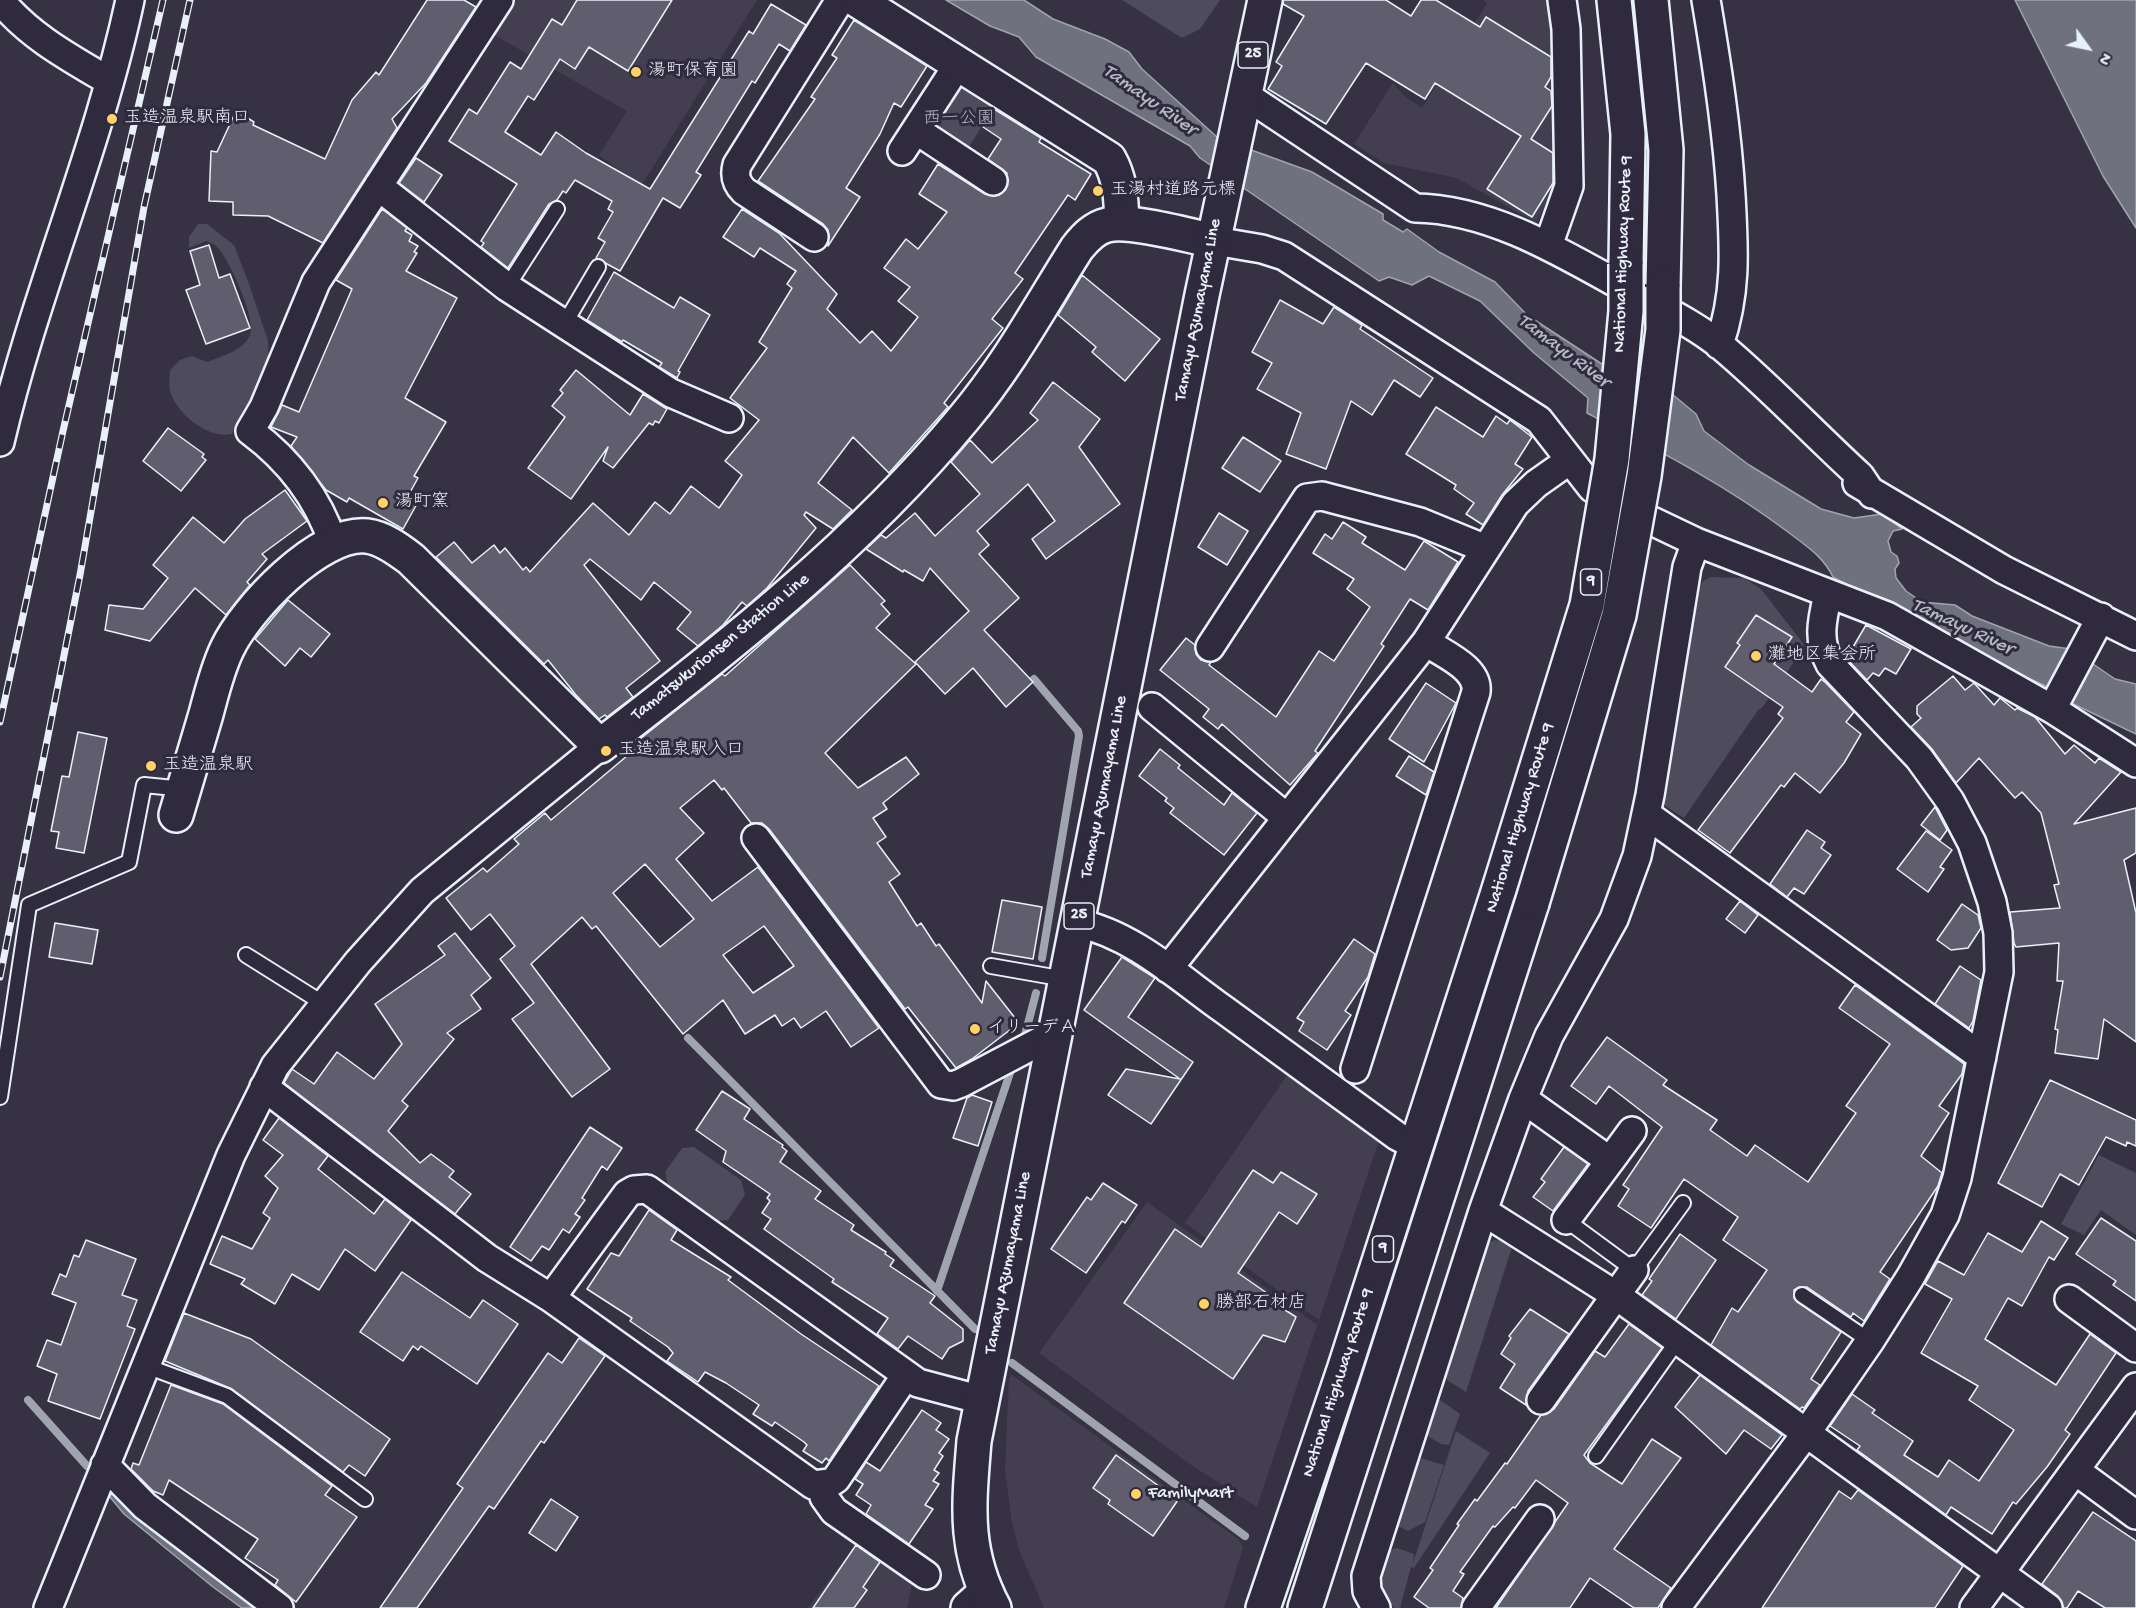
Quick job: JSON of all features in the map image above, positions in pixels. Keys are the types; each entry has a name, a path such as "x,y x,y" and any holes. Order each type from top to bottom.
{"main road":[{"path":"856,0 1109,159 1118,174 1122,223"},
{"name":"Tamayu Azumayama Line","path":"983,1603 971,1545 971,1482 974,1441 1220,208 1265,0"},
{"name":"National Highway Route 9","path":"1263,1608 1416,1146 1587,605 1612,459 1626,311 1628,134 1614,0"},
{"name":"National Highway Route 9","path":"1305,1608 1532,903 1619,615 1644,476 1663,330 1666,150 1651,0"},
{"name":"Tamatsukurionsen Station Line","path":"600,746 796,589 868,521 965,417 997,374 1083,241 1101,227 1122,223 1215,241"},
{"path":"180,802 219,670 233,638 273,588 333,543 352,537 367,536 382,541 411,559 600,746"}],"street":[{"path":"0,0 11,14 54,48 109,81"},
{"path":"0,442 18,367 109,81 130,0"},
{"path":"333,543 323,515 300,480 266,443 250,431 264,407 316,282 499,0"},
{"path":"814,237 744,191 738,186 735,172 737,165 840,0"},
{"path":"1548,246 1569,186 1566,29 1562,0"},
{"path":"1706,0 1727,126 1735,267 1727,321 1719,345"},
{"path":"959,63 909,140 993,181"},
{"path":"1243,102 1415,208 1442,208 1548,246 1683,321 1719,345 1860,476 1864,488 2004,570 2136,636"},
{"path":"378,186 507,287 671,393 729,418"},
{"path":"1215,241 1262,249 1284,256 1539,420 1592,488 1631,511 1696,542 1887,616 2055,704 2136,763"},
{"path":"1168,969 1426,642 1525,493 1570,460"},
{"path":"1210,646 1307,498 1322,496 1420,522 1486,549"},
{"path":"1376,1608 1367,1591 1366,1576 1483,1211 1523,1099 1549,1036 1614,919 1637,856 1688,567 1696,542"},
{"path":"1676,1608 1807,1432 1911,1276 1945,1215 1957,1178 1999,972 2000,952 1994,912 1987,884 1972,843 1934,775 1830,664 1823,651 1821,637 1828,594"},
{"path":"2055,704 2100,620"},
{"path":"1355,1069 1477,686 1472,674 1426,642"},
{"path":"1152,707 1287,817"},
{"path":"48,1608 231,1155 275,1066 358,962 422,891 600,746"},
{"path":"1646,814 1982,1057"},
{"path":"756,838 941,1084 953,1086 961,1083 1054,1034"},
{"path":"1077,923 1100,927 1168,969 1397,1136 1416,1146"},
{"path":"264,1087 450,1231 551,1298 807,1481 822,1485 836,1479 906,1375"},
{"path":"1523,1099 1610,1161"},
{"path":"1566,1220 1632,1131"},
{"path":"551,1298 627,1194 633,1190 647,1189 918,1383 937,1390 982,1400"},
{"path":"1483,1211 1617,1296 2048,1608"},
{"path":"1541,1400 1634,1270"},
{"path":"2069,1299 2136,1348"},
{"path":"1974,1608 2136,1387"},
{"path":"105,1465 153,1513 279,1608"},
{"path":"2076,1471 2136,1515"},
{"path":"822,1485 824,1497 834,1511 926,1575"},
{"path":"1476,1608 1540,1519"}],"lane":[{"path":"507,287 557,209"},
{"path":"566,323 598,267"},
{"path":"0,1097 29,905 129,862 144,785 180,802"},
{"path":"246,955 324,1004"},
{"path":"992,966 1065,979"},
{"path":"1566,1220 1634,1270 1683,1203"},
{"path":"1802,1295 1869,1341"},
{"path":"1596,1456 1678,1340"},
{"path":"146,1366 227,1396 365,1499"}],"shaded area":[{"name":"湯町保育園","path":"512,0 757,0 641,186 599,155 627,111 491,33"},
{"path":"1483,0 1554,0 1568,162 1536,223 1457,178 1384,163 1354,144 1393,83 1404,96 1422,108 1487,3"},
{"path":"1292,1068 1379,1140 1319,1320 1185,1223"},
{"path":"1147,1202 1317,1325 1257,1507 1191,1465 1039,1353"},
{"path":"1012,1375 1239,1540 1243,1548 1224,1608 1044,1608 1019,1550 1012,1523 1005,1471 1009,1378"},
{"path":"862,1536 914,1574 907,1608 808,1608"}],"green space":[{"path":"1122,0 1220,0 1200,29 1182,38"},
{"name":"西一公園","path":"973,86 998,101 965,153 932,132 931,122 949,94"},
{"path":"198,224 207,224 234,245 268,341 269,378 244,408 232,434 214,433 196,424 175,402 170,388 170,370 180,360 192,356 207,362 237,349 247,341 250,335 249,316 240,288 221,251 206,241 189,248 189,237"},
{"path":"1711,577 1744,578 1761,589 1805,646 1684,818 1662,804 1695,596 1703,581"},
{"path":"694,1147 741,1180 745,1195 728,1220 717,1221 668,1185 665,1172 682,1148"},
{"path":"2099,1155 2136,1173 2136,1235 2101,1210 2084,1235 2061,1224"},
{"path":"1495,1240 1512,1247 1466,1392 1447,1380 1445,1373 1483,1251 1488,1243"},
{"path":"1440,1400 1460,1414 1449,1445 1441,1444 1424,1434 1434,1401"},
{"path":"1456,1431 1490,1453 1414,1568 1411,1567 1400,1608 1394,1608 1383,1596 1380,1582 1387,1551 1397,1548 1414,1554 1413,1563"},
{"path":"1417,1457 1444,1465 1425,1522 1408,1531 1398,1526 1396,1520"}],"water":[{"name":"Tamayu River","path":"946,0 1024,0 1053,19 1105,39 1129,52 1142,69 1218,138 1312,172 1383,214 1383,220 1403,232 1407,229 1439,252 1495,282 1527,315 1614,372 1626,365 1672,394 1696,414 1704,431 1749,465 1821,509 1854,518 1882,514 1902,529 1893,531 1888,541 1891,552 1897,556 1899,563 1895,569 1896,578 1906,591 1922,602 1955,605 1972,616 2049,646 2071,649 2115,679 2136,684 2136,734 2061,698 2050,688 1976,654 1833,577 1814,552 1740,499 1665,454 1587,413 1588,398 1534,353 1480,301 1429,276 1412,285 1389,277 1379,281 1200,158 1190,146 1036,57 1019,37 990,26"},
{"path":"2015,0 2136,0 2136,228 2103,176"},
{"path":"114,1490 129,1508 164,1539 260,1608 242,1608 213,1587 124,1514 110,1497"}],"building":[{"path":"427,0 464,0 476,7 426,83 392,119 397,128 323,243 268,216 233,215 233,202 209,201 211,151 217,152 236,111 254,122 253,125 325,159 352,100 376,72 379,75"},
{"path":"577,0 672,0 628,71 589,47 575,69 560,59 534,100 528,96 505,132 541,155 556,132 586,153 650,189 749,31 753,34 771,4 806,25 790,51 779,44 755,83 752,81 696,172 701,175 680,208 663,198 620,271 596,258 605,242 598,238 613,212 608,209 612,201 575,180 566,193 563,191 557,200 549,204 508,268 481,247 484,243 481,241 517,184 449,141 469,109 477,114 510,62 521,69 552,19 562,25"},
{"path":"1283,0 1386,0 1411,16 1421,0 1436,0 1480,27 1486,17 1551,57 1551,77 1545,87 1551,91 1552,106 1531,139 1553,153 1553,183 1532,217 1487,189 1521,136 1435,83 1425,99 1366,63 1326,124 1268,89 1282,66 1276,62 1304,16 1283,4"},
{"path":"854,20 927,66 901,107 894,103 880,134 846,188 860,197 828,246 828,230 823,224 758,181 815,99 811,97 837,58 832,55"},
{"path":"994,109 1041,138 1039,142 1091,174 1075,200 1068,195 1015,273 1023,279 992,319 1003,328 944,403 948,407 889,473 853,437 818,483 852,510 833,529 806,512 804,515 816,528 767,588 747,606 742,602 723,625 698,646 677,629 691,612 654,582 641,600 590,559 584,565 660,661 626,688 633,697 607,717 605,715 599,719 548,660 544,664 436,557 454,542 472,563 494,545 500,553 505,548 523,570 526,567 530,572 593,503 629,535 655,502 670,514 691,486 719,508 742,475 725,461 759,420 730,398 767,348 759,342 792,288 787,284 796,271 760,248 754,257 723,237 742,209 779,233 837,294 827,309 860,343 872,331 891,351 918,317 898,301 910,287 884,268 906,239 918,249 947,212 919,194 938,164 985,194 999,195 1006,189 1007,173 988,159 1001,139 983,127"},
{"path":"416,158 442,175 424,202 399,183"},
{"path":"382,209 407,228 405,231 412,235 409,241 418,246 414,252 417,253 406,271 457,298 405,398 446,422 414,476 418,478 408,496 418,502 403,529 349,498 347,502 326,490 291,446 297,437 271,427 282,405 299,412 352,289 336,280"},
{"path":"209,245 219,278 230,274 250,328 206,344 186,290 200,285 190,251"},
{"path":"614,272 674,308 680,297 710,315 678,371 680,372 677,378 659,367 662,363 587,320"},
{"path":"1082,275 1160,339 1125,381 1092,352 1096,347 1058,315"},
{"path":"1280,300 1323,324 1334,307 1362,325 1360,329 1433,378 1420,397 1394,380 1372,415 1351,401 1326,469 1286,454 1301,413 1257,389 1272,363 1252,352"},
{"path":"576,370 630,415 643,394 667,409 659,423 655,421 653,425 649,423 613,468 603,461 608,447 571,499 528,468 565,417 552,406 563,393 560,390"},
{"path":"1053,382 1100,419 1079,447 1120,504 1046,559 1032,539 1055,521 1028,484 977,531 989,545 979,554 1019,598 984,630 1033,682 1006,707 973,668 945,694 915,662 969,611 930,568 923,581 904,570 903,572 866,549 881,535 886,538 915,513 935,536 980,494 951,462 970,440 992,463 1038,420 1030,413"},
{"path":"1436,407 1483,437 1496,416 1507,424 1510,420 1532,437 1515,464 1523,469 1502,495 1483,525 1466,514 1474,503 1454,489 1456,485 1406,454"},
{"path":"168,428 204,454 202,457 206,460 181,491 143,461"},
{"path":"1243,437 1281,461 1260,492 1222,468"},
{"path":"285,490 307,521 262,554 267,559 247,582 250,585 226,615 195,588 150,641 105,630 109,605 143,609 168,578 153,565 193,517 224,543 245,519"},
{"path":"1219,513 1248,531 1227,565 1198,547"},
{"path":"1343,522 1366,537 1362,543 1405,570 1424,541 1458,562 1428,610 1410,599 1381,644 1384,646 1315,751 1318,753 1290,785 1222,724 1218,729 1203,717 1209,709 1160,670 1186,638 1195,645 1196,654 1201,660 1211,662 1209,665 1276,717 1319,651 1334,661 1370,607 1347,589 1354,579 1313,553 1325,534 1332,539"},
{"path":"850,565 885,601 881,604 890,614 876,628 916,664 825,753 858,788 906,757 919,774 883,803 887,809 873,818 886,837 877,843 900,874 889,882 917,926 921,923 936,946 939,944 982,1003 986,981 1019,1023 972,1059 956,1068 908,1007 905,1009 769,829 762,823 751,823 724,788 722,790 714,780 680,808 704,833 676,859 712,901 758,867 879,1028 851,1047 826,1011 801,1028 794,1018 782,1026 775,1015 745,1034 723,1000 683,1034 596,926 592,929 582,917 531,964 610,1069 572,1097 512,1019 534,1003 500,959 515,946 490,914 471,930 446,898 483,868 487,872 519,844 514,839 545,813 551,820 634,750 631,746 722,674 725,676","holes":["645,864 694,919 660,947 613,893","764,926 794,966 753,993 723,955"]},
{"path":"288,600 330,634 311,657 300,648 285,666 255,639"},
{"path":"1756,615 1792,637 1774,664 1812,692 1821,679 1826,683 1854,712 1846,722 1861,734 1844,763 1820,793 1795,773 1784,787 1781,785 1730,853 1698,830 1783,718 1778,714 1783,707 1725,667 1740,645 1737,643"},
{"path":"1866,625 1911,649 1896,674 1885,668 1879,676 1873,673 1867,680 1843,655 1849,644 1853,647"},
{"path":"1953,676 1965,690 1974,683 1994,705 2000,698 2015,710 2017,708 2035,717 2065,754 2074,745 2095,763 2099,758 2121,772 2074,824 2136,808 2136,853 2124,860 2136,913 2136,1042 2104,1019 2098,1059 2055,1053 2058,1030 2055,1029 2063,981 2057,981 2059,943 2016,947 2014,943 2010,912 2060,908 2054,885 2059,884 2041,813 2022,792 2015,798 1979,758 1956,783 1932,749 1911,727 1921,718 1917,714 1917,706"},
{"path":"1426,683 1456,703 1424,762 1389,739"},
{"path":"78,732 107,738 84,853 56,848 59,832 51,831 62,776 69,777"},
{"path":"1160,749 1180,765 1178,768 1224,805 1232,793 1257,813 1224,855 1170,813 1174,808 1165,801 1167,798 1139,776"},
{"path":"1409,756 1434,772 1426,795 1396,776"},
{"path":"1935,807 1947,830 1940,840 1921,825"},
{"path":"1807,830 1825,842 1821,848 1831,855 1804,894 1794,888 1787,897 1770,884"},
{"path":"1926,831 1952,850 1940,867 1944,869 1928,892 1897,869"},
{"path":"1002,900 1042,907 1033,959 992,952"},
{"path":"1740,901 1758,915 1745,933 1726,919"},
{"path":"1962,904 1978,915 1981,928 1968,948 1951,950 1937,940"},
{"path":"55,923 98,930 92,964 49,957"},
{"path":"455,933 491,978 471,995 481,1009 447,1033 454,1039 402,1101 408,1106 388,1131 420,1163 431,1154 454,1171 449,1177 471,1194 455,1214 284,1083 292,1069 314,1084 337,1052 374,1079 402,1044 375,1004 445,955 438,946"},
{"path":"1354,939 1375,954 1368,977 1345,1011 1351,1015 1327,1050 1299,1031 1304,1022 1297,1018"},
{"path":"1122,957 1155,978 1128,1017 1193,1062 1151,1124 1108,1095 1126,1069 1180,1079 1084,1010"},
{"path":"1960,966 1981,980 1973,1021 1969,1028 1935,1004"},
{"path":"1855,985 1964,1064 1962,1074 1939,1106 1949,1113 1921,1156 1942,1173 1938,1186 1880,1272 1890,1279 1864,1321 1853,1313 1851,1317 1807,1287 1794,1290 1794,1298 1797,1302 1841,1332 1811,1379 1820,1385 1804,1408 1800,1409 1711,1345 1732,1308 1738,1312 1767,1270 1723,1240 1738,1217 1684,1179 1651,1228 1618,1206 1629,1189 1623,1185 1662,1127 1609,1086 1596,1104 1571,1086 1607,1037 1667,1080 1663,1085 1717,1120 1710,1130 1747,1156 1755,1145 1808,1182 1856,1113 1846,1106 1890,1044 1839,1008"},
{"path":"2050,1080 2136,1120 2136,1146 2127,1142 2126,1146 2106,1137 2079,1185 2060,1174 2042,1207 1998,1183"},
{"path":"722,1091 750,1109 744,1119 783,1145 782,1147 787,1151 780,1162 821,1191 815,1199 854,1225 851,1230 886,1252 885,1254 894,1260 890,1266 935,1296 930,1303 963,1329 963,1341 949,1348 942,1359 908,1336 898,1349 877,1334 888,1318 832,1282 834,1279 764,1229 771,1219 762,1213 770,1201 767,1198 770,1194 723,1162 726,1151 696,1130"},
{"path":"972,1095 992,1102 978,1146 953,1138 967,1098"},
{"path":"279,1118 328,1156 318,1169 374,1214 385,1199 411,1220 375,1271 345,1249 319,1290 292,1274 275,1304 241,1284 245,1279 210,1264 222,1236 252,1249 270,1218 263,1213 278,1188 265,1176 283,1155 263,1140"},
{"path":"590,1127 622,1148 607,1170 602,1166 582,1198 585,1200 575,1214 580,1217 569,1233 563,1229 549,1250 542,1246 531,1261 510,1247"},
{"path":"1564,1147 1588,1164 1553,1211 1533,1197 1545,1182 1541,1179"},
{"name":"勝部石材店","path":"1253,1170 1273,1183 1281,1172 1317,1194 1297,1224 1279,1212 1238,1273 1284,1305 1282,1308 1296,1317 1285,1342 1263,1335 1233,1379 1124,1303 1175,1229 1201,1247"},
{"path":"1103,1183 1137,1205 1125,1223 1122,1221 1086,1273 1051,1249 1087,1197 1091,1200"},
{"path":"649,1210 677,1230 671,1240 731,1277 728,1280 801,1334 879,1386 829,1461 826,1458 822,1463 803,1451 807,1445 804,1442 775,1422 772,1426 753,1414 759,1405 726,1383 705,1372 698,1382 667,1361 673,1353 668,1347 630,1321 632,1318 587,1289 611,1253 619,1256"},
{"path":"2101,1218 2136,1241 2136,1301 2113,1285 2116,1281 2076,1254"},
{"path":"2041,1221 2068,1238 2054,1260 2049,1257 2022,1306 2008,1298 1985,1339 2056,1385 2090,1334 2116,1353 2065,1430 2070,1434 2047,1467 2016,1504 2013,1502 1992,1534 1951,1507 1946,1515 1857,1450 1860,1446 1830,1426 1852,1394 1875,1410 1872,1413 1913,1441 1904,1455 1938,1477 1949,1460 1979,1481 2014,1430 1969,1400 1978,1386 1921,1353 1952,1299 1925,1284 1938,1261 1964,1275 1988,1233 2022,1252"},
{"path":"1680,1234 1716,1260 1676,1319 1642,1295 1652,1281 1649,1279"},
{"path":"86,1240 136,1259 122,1295 137,1300 127,1326 135,1329 100,1419 48,1401 57,1374 37,1366 47,1340 61,1345 76,1303 52,1294 60,1274 66,1277 74,1255 79,1257"},
{"path":"402,1272 470,1318 483,1300 518,1324 477,1384 421,1346 418,1350 413,1346 403,1361 360,1332"},
{"path":"1530,1309 1569,1334 1528,1391 1526,1405 1500,1388 1515,1364 1501,1354 1511,1338 1509,1336"},
{"path":"184,1313 251,1339 390,1439 365,1476 349,1465 343,1472 232,1389 165,1361"},
{"path":"1629,1324 1662,1348 1584,1455 1590,1463 1622,1484 1652,1439 1681,1458 1614,1549 1671,1588 1658,1608 1634,1608 1590,1578 1570,1608 1496,1608 1568,1503 1536,1480 1515,1508 1513,1507 1495,1527 1493,1526 1460,1572 1464,1574 1453,1591 1463,1598 1461,1608 1429,1608 1414,1597 1433,1570 1430,1568 1459,1525 1457,1524 1505,1463 1507,1464 1541,1415 1554,1409 1595,1351 1605,1357"},
{"path":"579,1338 605,1356 544,1443 541,1441 494,1509 489,1506 417,1608 380,1608 463,1488 457,1484 548,1353 562,1363"},
{"path":"1700,1375 1782,1435 1771,1449 1744,1430 1726,1454 1675,1407"},
{"path":"171,1385 223,1404 332,1486 325,1495 357,1517 296,1602 275,1585 278,1580 245,1558 258,1539 169,1480 163,1495 153,1491 131,1469 133,1463 139,1465"},
{"path":"922,1410 941,1423 936,1430 949,1439 939,1453 943,1456 934,1470 939,1473 933,1481 939,1484 925,1505 933,1509 909,1544 866,1514 871,1505 856,1495 863,1484 855,1479 866,1462 880,1471"},
{"name":"FamilyMart","path":"1116,1455 1178,1500 1153,1536 1108,1504 1110,1500 1093,1488"},
{"path":"1858,1490 1963,1566 1935,1608 1762,1608 1839,1491 1851,1499"},
{"path":"551,1499 578,1517 556,1551 529,1533"},
{"path":"2093,1512 2136,1541 2136,1608 2105,1608 2078,1591 2067,1608 2063,1608 2058,1596 2042,1584"},
{"path":"856,1545 880,1562 863,1587 867,1590 854,1608 813,1608"}],"waterway":[{"path":"1034,679 1078,731 1079,736 1042,958"},
{"path":"1025,1035 1036,993"},
{"path":"688,1038 975,1329"},
{"path":"937,1291 1012,1067"},
{"path":"1012,1363 1245,1536"},
{"path":"28,1400 87,1466"}],"railway":[{"path":"0,722 63,431 163,0"},
{"path":"0,977 80,575 144,207 190,0"}],"place":[{"name":"湯町保育園","path":"636,72"},
{"name":"玉造温泉駅南口","path":"112,119"},
{"name":"玉湯村道路元標","path":"1098,191"},
{"name":"湯町窯","path":"383,503"},
{"name":"灘地区集会所","path":"1756,656"},
{"name":"玉造温泉駅入口","path":"606,751"},
{"name":"玉造温泉駅","path":"151,766"},
{"name":"イリーデＡ","path":"975,1029"},
{"name":"勝部石材店","path":"1204,1304"},
{"name":"FamilyMart","path":"1136,1494"}]}
